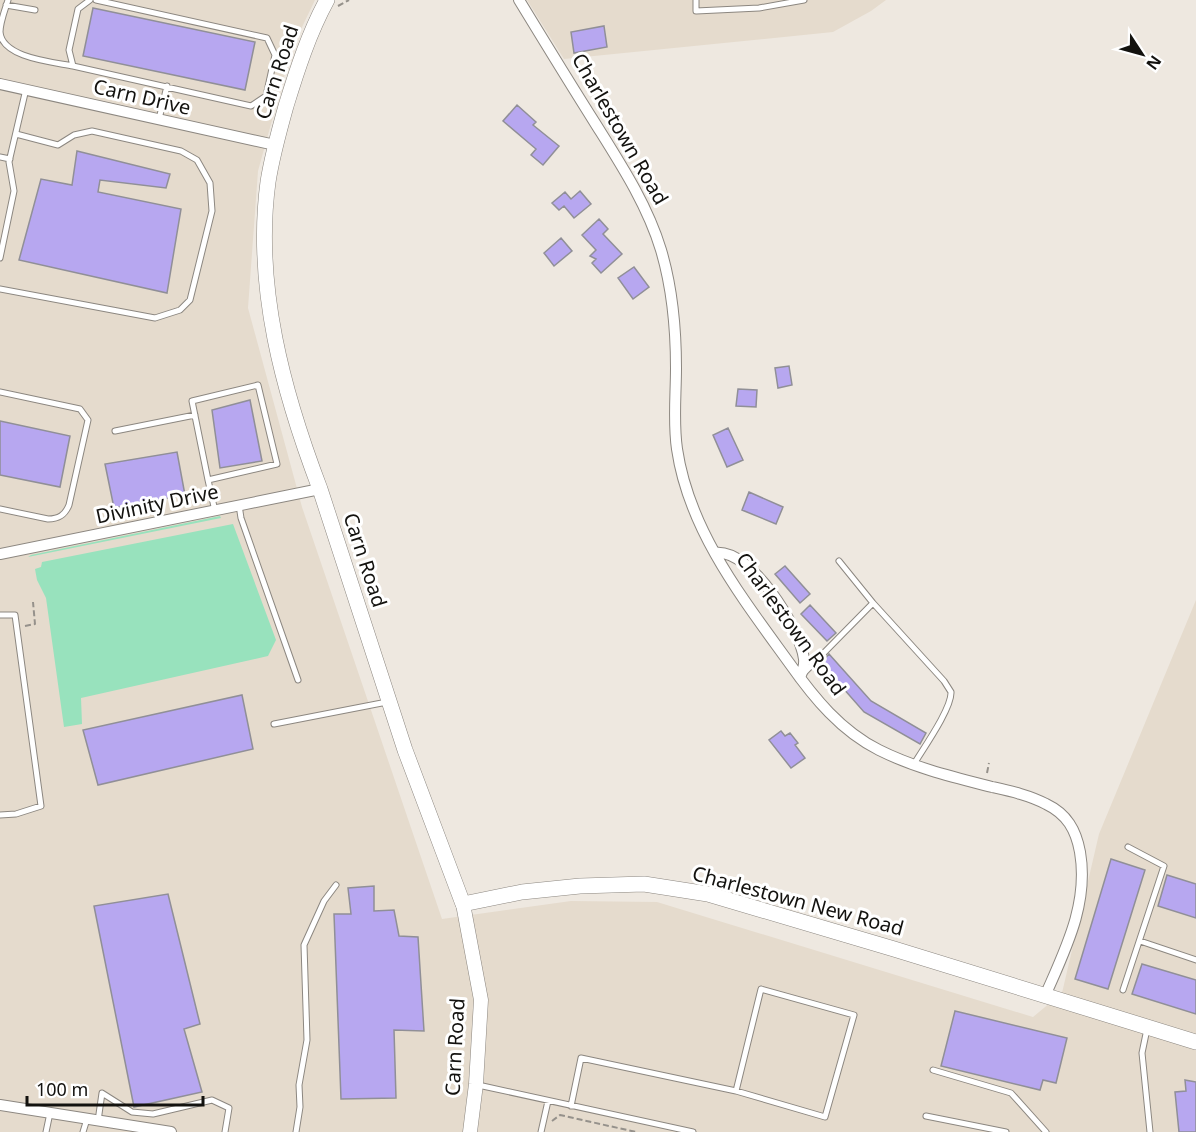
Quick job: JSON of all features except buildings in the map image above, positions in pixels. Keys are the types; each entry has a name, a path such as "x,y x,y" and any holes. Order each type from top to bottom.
{"main road":[{"name":"Carn Road","path":"327,0 294,78 275,145 268,182 265,264 276,349 304,448 320,489 405,750 463,904"},
{"name":"Charlestown New Road","path":"463,904 522,892 580,886 644,884 708,894 1046,996"},
{"path":"1046,996 1196,1042"}],"street":[{"name":"Charlestown Road","path":"519,0 630,178 655,232 668,277 672,308 676,358 677,451 683,477 699,521 730,580 800,678 851,733 877,749 913,765 1038,800 1058,811 1071,824 1081,854 1080,902 1073,928 1046,996"},
{"name":"Carn Drive","path":"0,84 275,145"},
{"name":"Divinity Drive","path":"0,554 320,489"},
{"path":"715,553 724,552 743,562 767,587 785,612 804,660 800,678"},
{"name":"Carn Road","path":"463,904 481,1000 476,1084 470,1132"},
{"path":"0,1105 171,1132"}],"lane":[{"path":"73,66 69,50 78,9 90,0"},
{"path":"34,10 7,3 0,33 3,42 16,54 251,106 266,96 275,55 267,38 96,0"},
{"path":"696,0 696,11 759,8 804,0"},
{"path":"159,119 166,86"},
{"path":"0,258 14,191 10,159 26,89"},
{"path":"0,289 155,318 180,310 190,300 212,211 210,183 197,160 181,151 92,131 74,135 58,145 16,134"},
{"path":"0,157 10,159"},
{"path":"208,480 277,464 258,385 192,401 208,480 215,511"},
{"path":"0,392 80,409 88,420 69,505 64,514 55,519 48,519 0,509"},
{"path":"115,431 195,415"},
{"path":"239,505 241,518 298,680"},
{"path":"839,561 873,603 949,686 951,697 945,712 913,765"},
{"path":"800,678 873,603"},
{"path":"0,615 15,615 41,806 16,814 0,815"},
{"path":"274,724 389,702"},
{"path":"1123,990 1164,866 1128,847"},
{"path":"296,1132 300,1107 299,1085 307,1040 304,945 324,901 336,885"},
{"path":"1140,941 1196,960"},
{"path":"571,1106 581,1058 736,1091 825,1117 854,1015 761,989 736,1091"},
{"path":"1147,1027 1142,1053 1150,1132"},
{"path":"933,1070 1011,1093 1046,1132"},
{"path":"476,1084 693,1132"},
{"path":"98,1121 102,1094 132,1112 153,1114 212,1100 229,1108 225,1132"},
{"path":"541,1132 548,1101"},
{"path":"46,1132 50,1113"},
{"path":"926,1116 1006,1132"},
{"path":"83,1132 87,1119"}],"path":[{"path":"16,627 35,624 33,602"},
{"path":"550,1122 560,1115 636,1132"}],"shaded area":[{"path":"0,0 315,0 292,48 258,171 248,308 302,507 442,919 571,901 657,902 1033,1017 1062,993 1099,834 1196,600 1196,1132 0,1132"},
{"path":"527,0 886,0 833,32 564,59"}],"green space":[{"path":"220,516 221,518 28,557 31,555"},
{"path":"233,524 276,640 268,656 81,698 82,724 64,727 46,598 37,580 35,569 41,567 42,562"}]}
